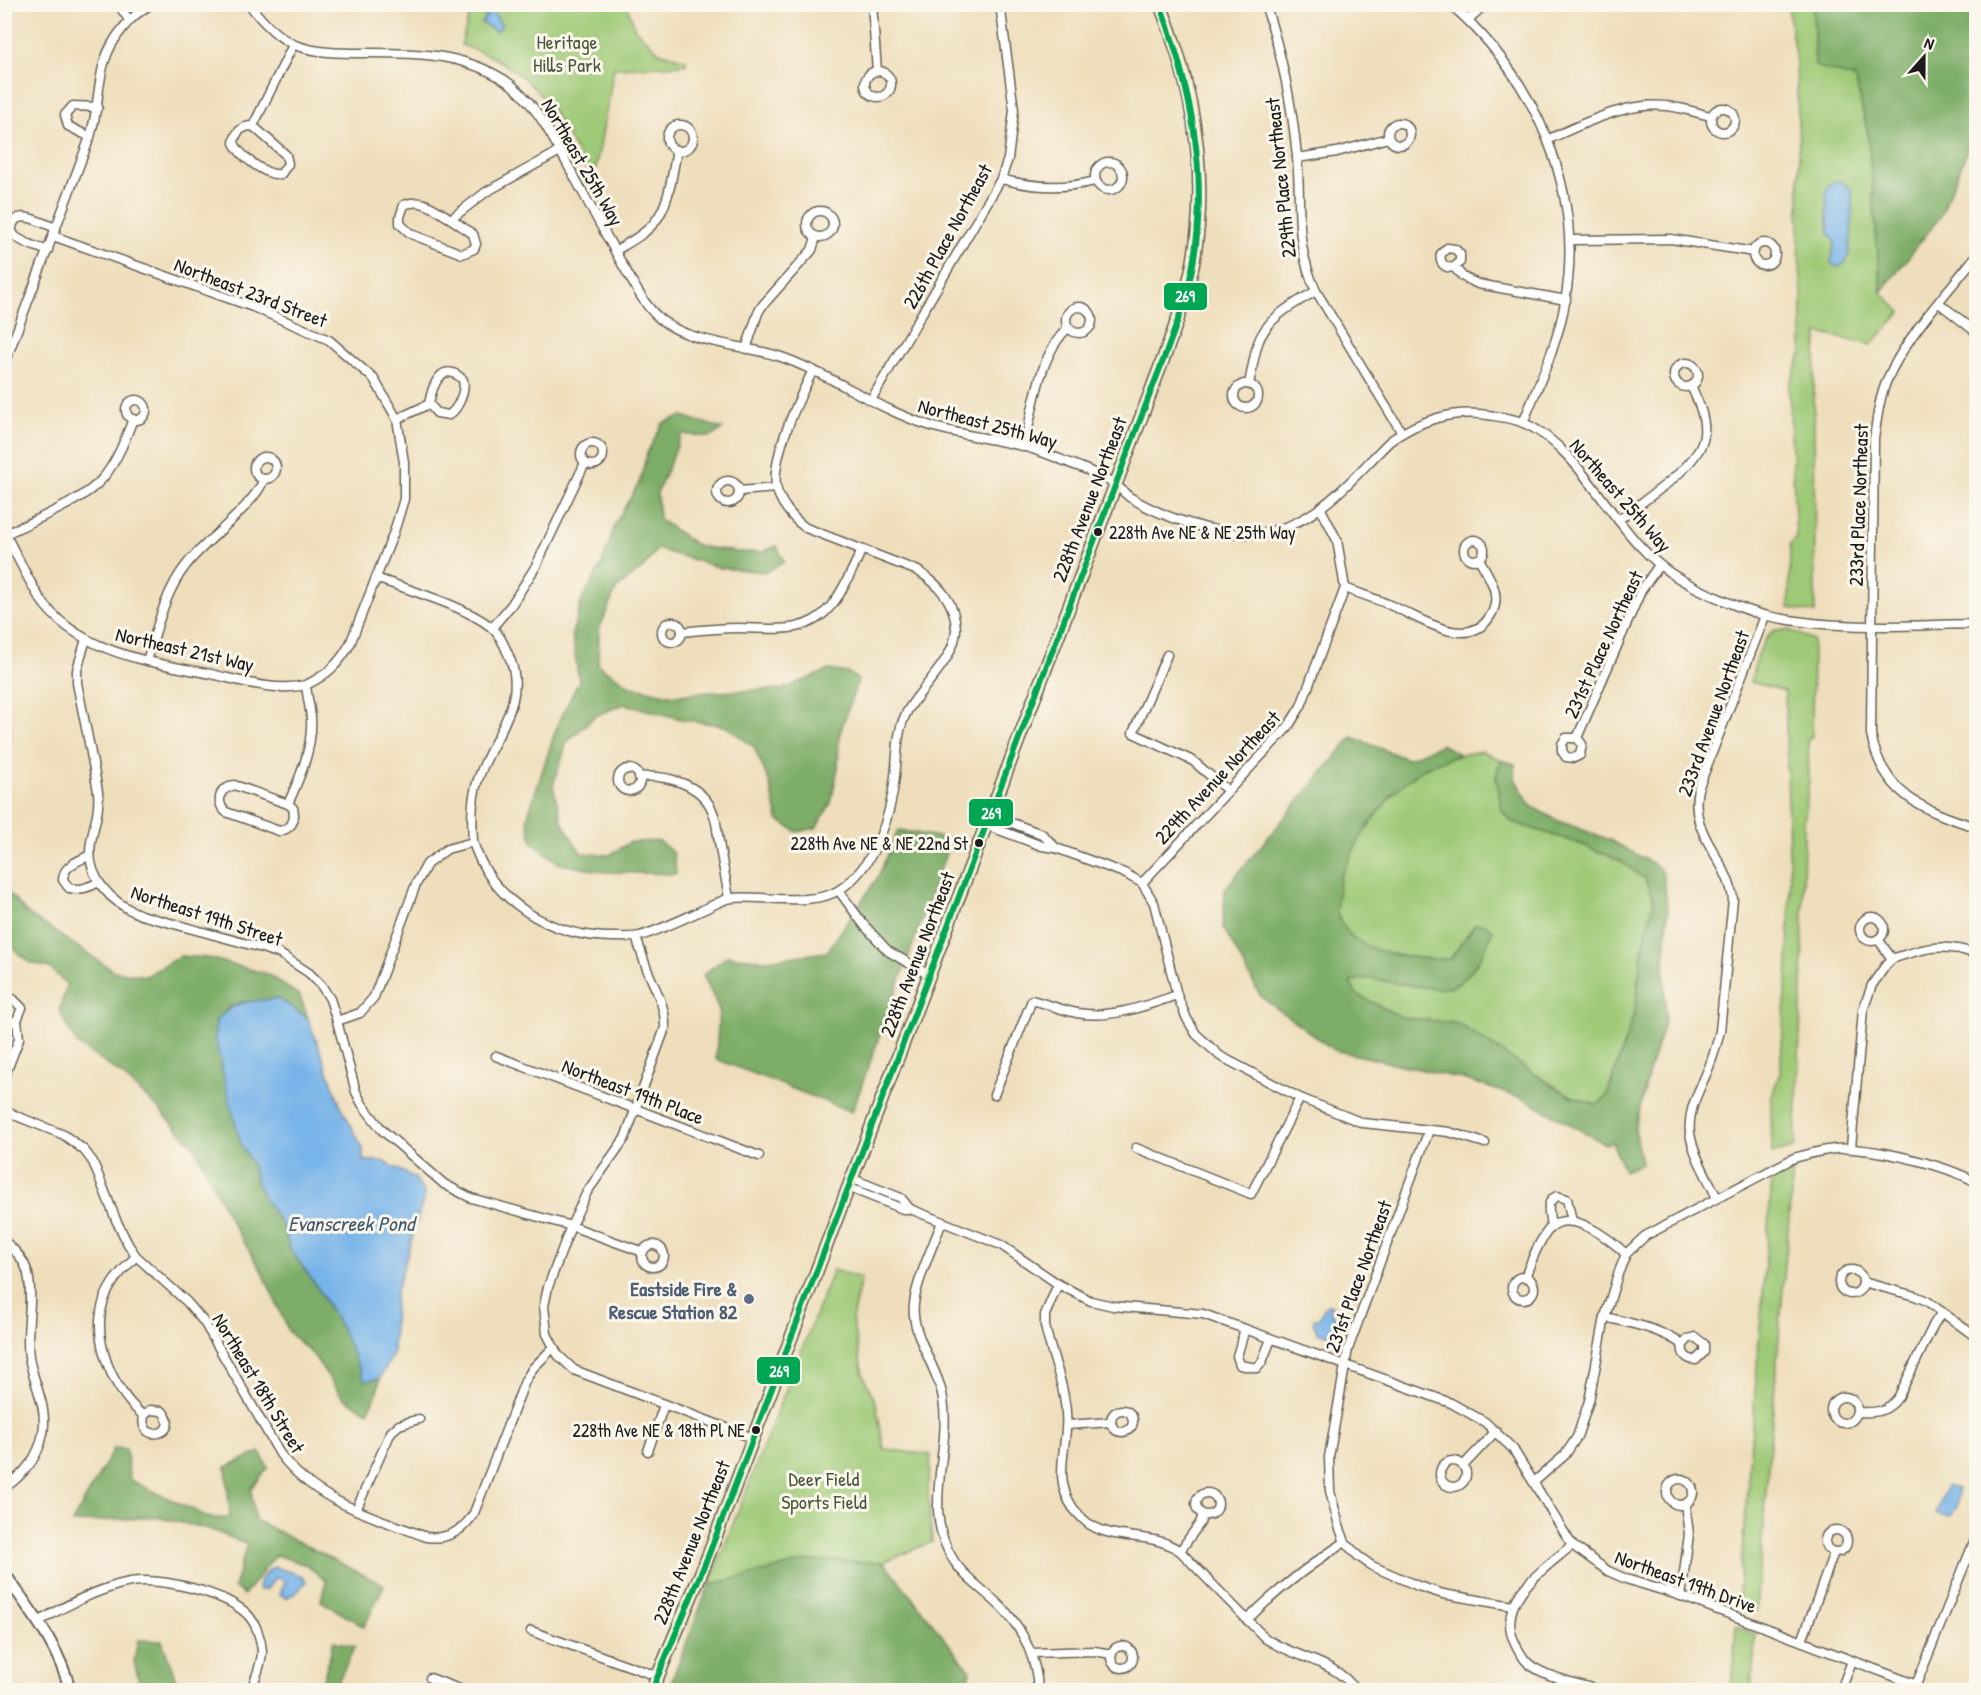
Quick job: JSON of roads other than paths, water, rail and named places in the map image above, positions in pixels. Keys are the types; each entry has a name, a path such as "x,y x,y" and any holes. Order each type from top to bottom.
{"main road":[{"name":"228th Avenue Northeast","path":"652,1690 709,1554 852,1184 929,975 1116,485 1184,298 1193,264 1197,231 1200,186 1198,153 1191,105 1182,67 1160,4"}],"street":[{"path":"118,4 129,20"},
{"name":"Northeast 25th Way","path":"249,4 261,20 293,45 347,54 436,54 484,68 516,87 529,102 560,151 641,297 662,320 691,334 783,357 900,415 928,425 1024,447 1085,470 1116,485 1129,498 1191,524 1236,534 1273,531 1290,526 1321,509 1390,441 1402,433 1421,423 1459,413 1479,413 1523,423 1542,434 1569,458 1629,535 1659,565 1680,580 1765,616 1808,623 1872,626 1977,624"},
{"path":"872,4 877,71"},
{"name":"226th Place Northeast","path":"871,400 1001,179 1008,159 1014,110 1000,4"},
{"name":"229th Place Northeast","path":"1264,4 1278,45 1287,86 1297,158 1300,242 1306,269 1316,291 1402,433"},
{"path":"1450,4 1492,46 1520,84 1549,139 1571,240 1566,300 1552,351 1523,423"},
{"path":"1468,20 1485,4"},
{"path":"4,365 90,138 98,107 102,68 107,50 129,20 149,5"},
{"path":"254,126 293,45"},
{"path":"90,138 68,126 64,115 73,106 98,107"},
{"path":"1549,139 1598,118 1643,106 1678,107 1711,117"},
{"path":"254,126 286,155 287,168 281,174 269,173 237,150 234,143 236,135 241,129 254,126"},
{"path":"1297,158 1337,152 1388,138"},
{"path":"615,251 645,232 660,215 668,193 677,150"},
{"path":"451,219 486,192 560,151"},
{"path":"1001,179 1037,186 1070,185 1095,181"},
{"path":"413,201 420,202 451,219 473,234 476,244 474,249 462,254 411,234 400,224 404,205 413,201"},
{"name":"Northeast 23rd Street","path":"48,250 16,237 12,230 13,222 18,218 26,217 55,232 253,307 329,340 374,379 397,419 404,462 404,499 350,644 342,659 333,669 320,679 306,685"},
{"path":"746,349 762,306 812,250 816,237"},
{"path":"1571,240 1671,238 1754,252"},
{"name":"233rd Place Northeast","path":"1977,256 1900,355 1887,381 1880,404 1874,439 1870,734 1874,749 1888,779 1904,795 1921,807 1977,828"},
{"path":"1455,267 1463,277 1478,284 1566,300"},
{"path":"1249,384 1258,343 1264,331 1286,309 1316,291"},
{"path":"1940,303 1977,332"},
{"path":"1024,447 1047,359 1054,345 1068,328"},
{"path":"376,578 445,603 475,617 492,628 502,641 513,665 516,691 509,714 476,784 471,819 473,842 479,861 491,880 516,904 537,918 579,934 599,937 636,937 653,932 729,898 778,900 819,896 839,891 854,878 879,840 893,794 900,729 907,712 948,656 956,630 950,602 932,580 918,571 806,528 789,511 776,488 776,474 792,414 813,370"},
{"path":"397,419 429,404 439,376 444,372 451,372 463,380 464,386 455,411 449,415 441,415 429,404"},
{"path":"1618,520 1690,464 1700,450 1704,441 1704,421 1691,386"},
{"path":"5,533 88,492 114,463 133,419"},
{"path":"492,628 512,604 536,566 585,463"},
{"path":"147,661 166,602 186,565 255,495 264,479"},
{"path":"739,491 776,488"},
{"name":"229th Avenue Northeast","path":"1142,883 1227,790 1288,728 1302,706 1345,588 1337,540 1321,509"},
{"name":"Northeast 21st Way","path":"5,533 40,598 51,611 86,639 111,650 147,661 281,689 306,685"},
{"path":"682,632 737,628 787,630 812,622 830,607 862,550"},
{"path":"1345,588 1392,605 1438,627 1467,632 1485,623 1496,603 1493,582 1479,559"},
{"name":"231st Place Northeast","path":"1577,738 1641,591 1659,565"},
{"name":"233rd Avenue Northeast","path":"1717,1198 1695,1150 1690,1133 1693,1103 1715,1051 1720,1031 1733,899 1732,888 1701,830 1695,810 1698,789 1765,616"},
{"path":"86,639 76,670 77,683 99,805 90,855 69,866 63,880 69,888 75,889 99,882"},
{"path":"1167,655 1133,733 1192,760 1227,790"},
{"path":"288,804 303,769 311,733 306,685"},
{"path":"639,777 661,777 675,781 692,789 706,800 714,817 729,898"},
{"path":"234,785 288,804 294,811 293,822 287,829 279,831 226,812 219,800 223,790 234,785"},
{"path":"988,820 1042,846 1056,848 1124,873 1142,883 1154,903 1177,995 1192,1026 1207,1046 1220,1056 1300,1098 1363,1123 1461,1134 1485,1143"},
{"path":"337,1021 360,1012 374,997 416,884 427,864 447,849 473,842"},
{"name":"Northeast 19th Street","path":"90,855 90,861 99,882 114,901 126,909 262,948 297,963 321,985 330,999 356,1092 362,1104 382,1130 444,1184 471,1198 571,1226 643,1252"},
{"path":"839,891 864,925 888,951 929,975"},
{"path":"636,937 666,1016 662,1040 621,1147 595,1179 571,1226 548,1287 544,1306 547,1334 553,1348 574,1370 753,1438"},
{"path":"1878,939 1892,959"},
{"path":"1851,1148 1863,1010 1872,985 1892,959 1918,949 1948,946 1977,954"},
{"path":"994,1095 1032,1000 1077,1012 1097,1014 1134,1009 1177,995"},
{"path":"4,999 14,999 20,1004 21,1013 17,1020 19,1039 4,1078"},
{"path":"4,1022 17,1020"},
{"path":"1977,1048 1977,1054"},
{"name":"Northeast 19th Place","path":"496,1056 759,1155"},
{"path":"1136,1148 1251,1194 1300,1098"},
{"name":"Northeast 18th Street","path":"4,1111 63,1135 84,1150 93,1162 116,1220 136,1256 187,1302 204,1322 279,1454 306,1483 324,1495 356,1510 426,1537 437,1539 457,1532 467,1524 474,1513 525,1381 532,1368 553,1348"},
{"name":"231st Place Northeast","path":"1346,1542 1334,1508 1328,1479 1329,1457 1344,1366 1351,1340 1429,1130"},
{"path":"1534,1482 1565,1455 1577,1437 1590,1401 1605,1317 1618,1274 1626,1254 1646,1236 1794,1158 1817,1152 1851,1148 1891,1155 1945,1169 1977,1182"},
{"name":"Northeast 19th Drive","path":"852,1184 901,1198 910,1209 1001,1245 1080,1297 1101,1304 1203,1314 1451,1403 1470,1412 1496,1431 1513,1449 1572,1545 1608,1571 1802,1641 1916,1688"},
{"path":"1551,1227 1548,1204 1557,1196 1567,1199 1572,1221"},
{"path":"942,1221 914,1303 916,1324 939,1382 943,1399 945,1420 937,1501 939,1519 944,1540 953,1560 965,1575 1006,1612 1017,1626 1032,1653 1038,1690"},
{"path":"1525,1277 1536,1249 1551,1227 1562,1221 1572,1221 1609,1239 1626,1254"},
{"path":"4,1240 17,1252 28,1274 29,1356 42,1401 44,1432 33,1459 16,1480 4,1488"},
{"path":"136,1256 112,1284 102,1308 100,1327 101,1341 116,1381 133,1407 144,1416"},
{"path":"1863,1282 1927,1301 1977,1338"},
{"path":"1059,1284 1046,1315 1045,1326 1064,1396 1067,1425 1061,1474 1067,1498 1076,1512 1089,1524 1103,1531 1153,1538 1180,1551 1265,1638 1278,1647 1322,1664 1344,1678 1355,1690"},
{"path":"1858,1412 1884,1411 1894,1404 1942,1312"},
{"path":"1605,1317 1658,1330 1683,1345"},
{"path":"1245,1329 1237,1356 1240,1365 1248,1368 1257,1368 1262,1362 1271,1338"},
{"path":"648,1451 664,1405"},
{"path":"356,1510 392,1432 399,1425 419,1419"},
{"path":"1067,1425 1111,1422"},
{"path":"1463,1466 1496,1431"},
{"path":"1681,1596 1689,1534 1685,1504"},
{"path":"1180,1551 1203,1515"},
{"path":"1916,1688 1977,1537"},
{"path":"1247,1620 1279,1588 1318,1559 1346,1542 1358,1556 1372,1566 1418,1586 1443,1594 1513,1606"},
{"path":"1572,1545 1530,1581 1513,1606 1510,1629 1521,1654 1530,1665 1554,1676 1598,1690"},
{"path":"1802,1641 1834,1552"},
{"path":"4,1573 62,1661 70,1690"},
{"path":"38,1622 61,1608 130,1582 165,1582 191,1587 238,1607 254,1623 262,1650 261,1663 251,1690"},
{"path":"531,1631 657,1676"},
{"path":"1032,1653 1094,1651 1112,1654"},
{"path":"1841,1690 1852,1661"},
{"path":"430,1678 462,1690"}],"water":[{"path":"489,11 497,16 498,21 502,24 497,32 482,23"},
{"path":"1834,181 1841,181 1852,190 1852,228 1848,258 1845,263 1836,267 1831,263 1835,241 1829,234 1826,197 1827,188"},
{"path":"5,702 10,733 5,777"},
{"name":"Evanscreek Pond","path":"279,999 308,1018 340,1104 363,1149 363,1161 382,1161 415,1178 425,1194 395,1295 393,1354 380,1378 365,1381 340,1326 319,1290 289,1247 283,1226 267,1203 257,1183 251,1162 241,1144 215,1038 216,1021 230,1009 245,1002"},
{"path":"1328,1304 1332,1305 1330,1311 1336,1319 1331,1336 1317,1332 1313,1324 1314,1319 1319,1319"},
{"path":"1947,1485 1958,1489 1957,1507 1950,1517 1936,1514"},
{"path":"275,1567 303,1576 306,1582 297,1592 286,1598 280,1594 285,1582 279,1578 275,1578 267,1589 259,1590 258,1585 263,1577"}],"place":[{"name":"228th Ave NE & NE 25th Way","path":"1098,532"},
{"name":"228th Ave NE & NE 22nd St","path":"979,843"},
{"name":"Eastside Fire & Rescue Station 82","path":"749,1299"},
{"name":"228th Ave NE & 18th Pl NE","path":"756,1430"}],"park label":[{"name":"Heritage Hills Park","path":"567,52"},
{"name":"Deer Field Sports Field","path":"824,1490"}]}
